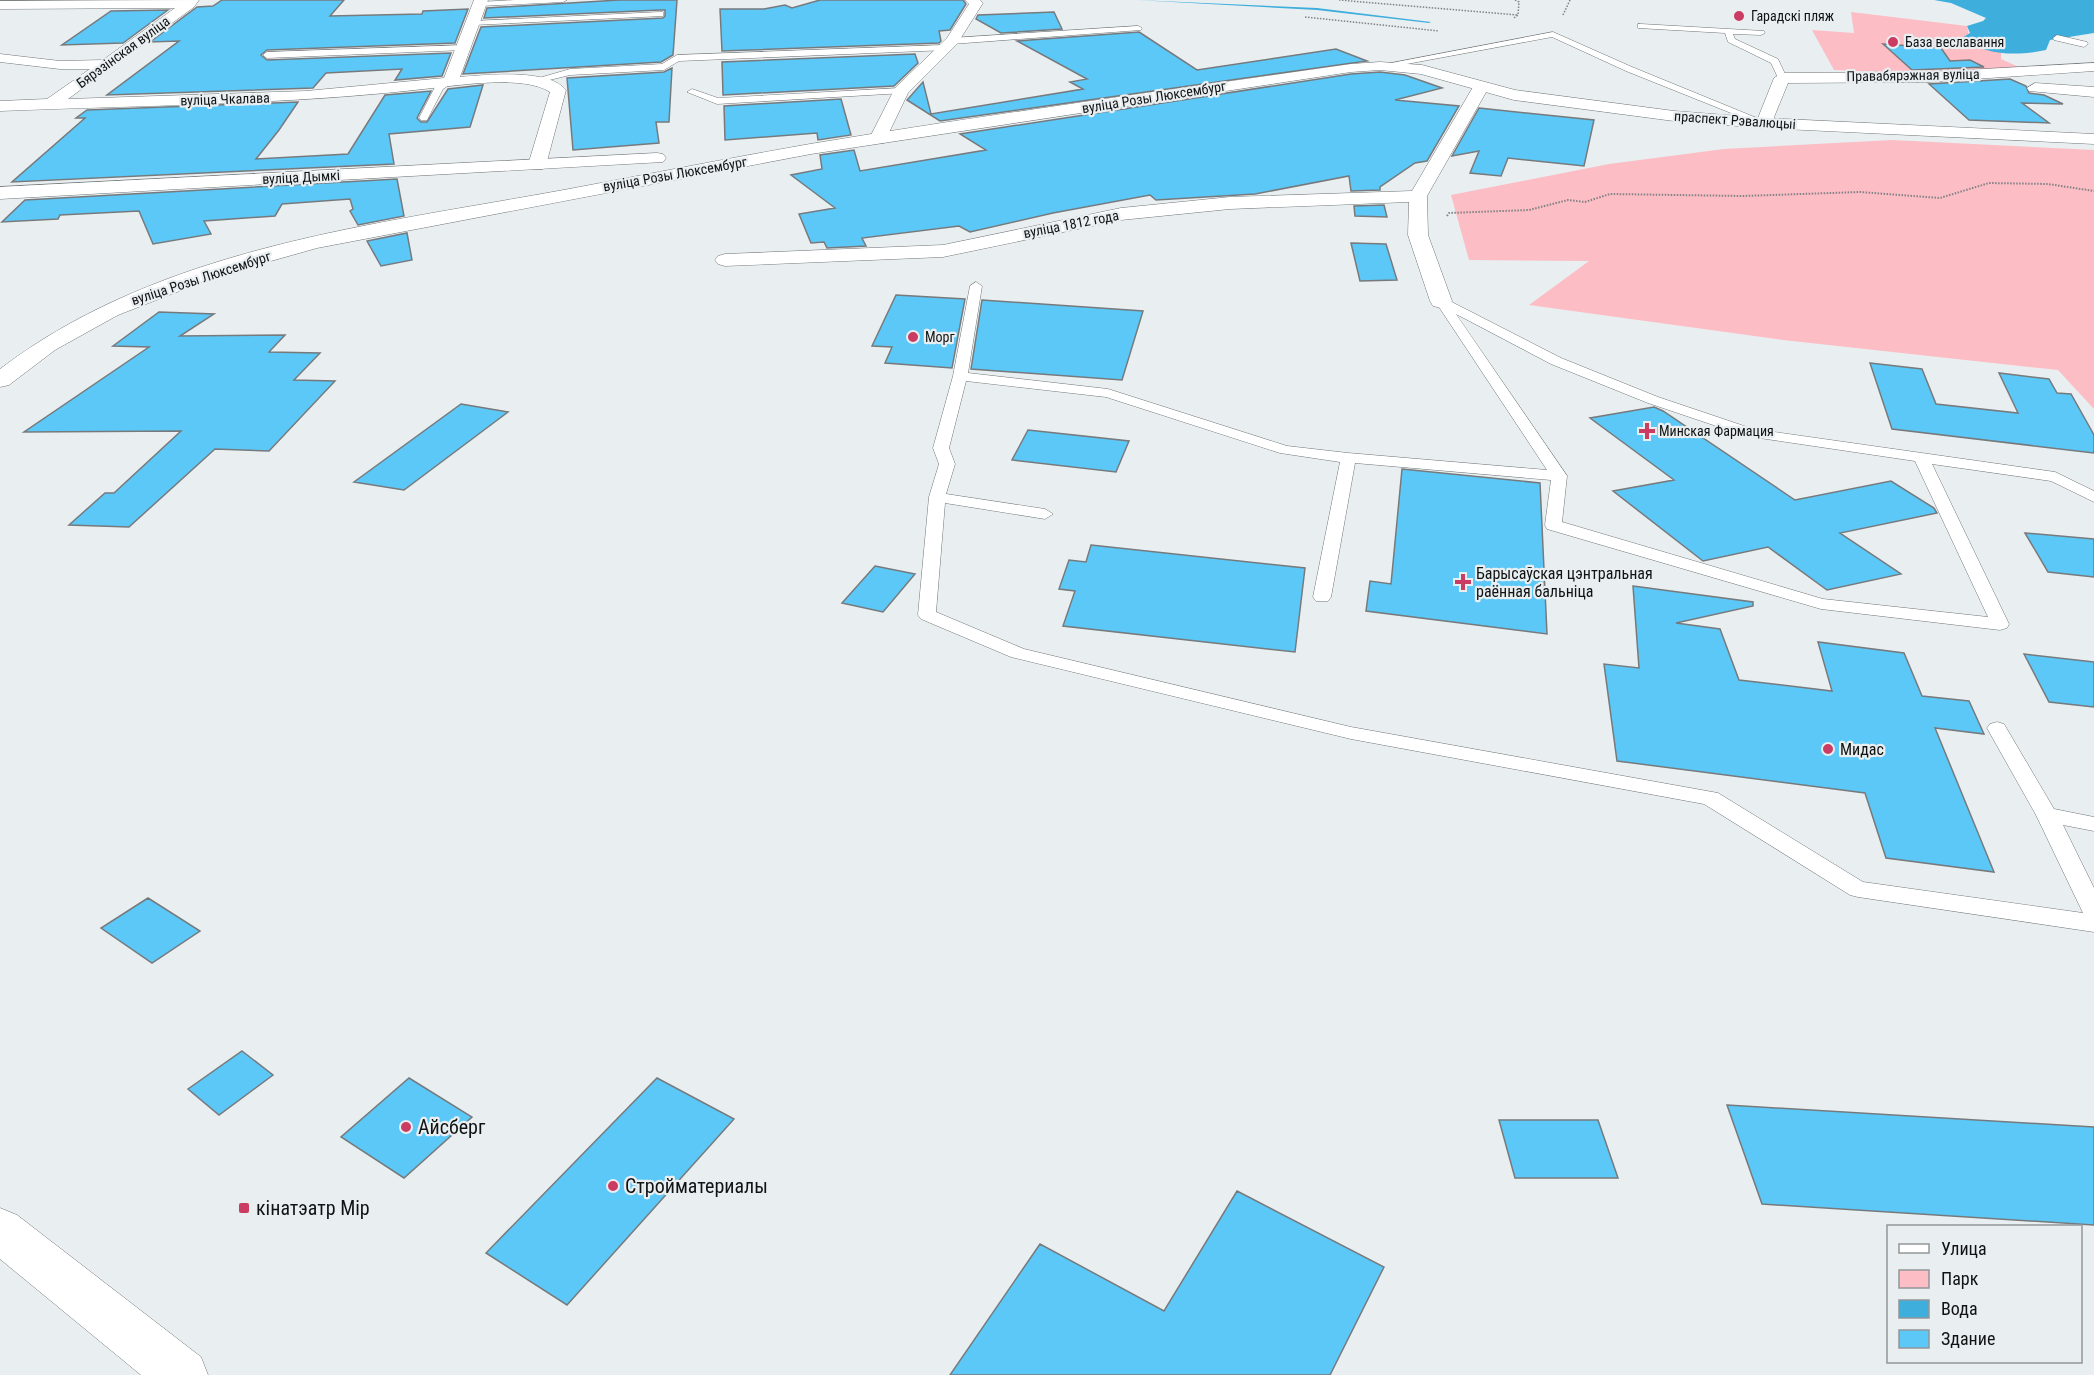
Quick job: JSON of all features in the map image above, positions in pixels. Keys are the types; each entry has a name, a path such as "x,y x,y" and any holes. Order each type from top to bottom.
{"street":[{"path":"878,139 901,91 949,44 976,3 972,0"},
{"path":"0,5 32,2 192,2"},
{"name":"Бярэзінская вуліца","path":"51,104 192,2"},
{"path":"450,81 481,2"},
{"path":"0,58 60,65 108,64"},
{"name":"праспект Рэвалюцыі","path":"1380,66 1422,70 1481,87 1553,101 1674,116 1764,123 2094,139"},
{"name":"вуліца Розы Люксембург","path":"0,380 46,345 103,313 141,296 205,274 315,242 811,148 1339,69 1380,66"},
{"name":"Правабярэжная вуліца","path":"1782,78 1929,76 2094,67"},
{"path":"1929,76 2094,92"},
{"path":"1764,123 1782,78"},
{"path":"537,80 555,86 558,90 537,165"},
{"name":"вуліца Чкалава","path":"0,106 284,98 369,92 450,81 537,80"},
{"path":"1441,300 1418,235 1418,196 1481,87"},
{"name":"вуліца Дымкі","path":"0,192 602,162 811,148"},
{"path":"602,162 617,171 620,177 619,183"},
{"name":"вуліца 1812 года","path":"725,260 943,251 1121,214 1230,203 1418,196"},
{"path":"0,1230 182,1375"}],"lane":[{"path":"481,2 563,0"},
{"path":"473,23 660,14"},
{"path":"1641,26 1761,33"},
{"path":"537,80 570,72 664,67 677,58 949,44 1138,28"},
{"path":"1728,31 1731,39 1775,61 1782,78"},
{"path":"1380,66 1553,34 1629,69 1764,123"},
{"path":"2057,38 2089,44"},
{"path":"2078,53 2089,44"},
{"path":"267,55 465,47"},
{"path":"423,118 439,87 450,81"},
{"path":"693,92 717,101 901,91"},
{"path":"976,286 960,375 941,448 947,464 937,497 927,615 1018,653 1351,734 1710,798 1858,889 2094,923"},
{"path":"1441,300 1558,476 1553,525 1821,604 2000,624 1922,459"},
{"path":"1441,300 1556,361 1653,400 1751,433 2055,477 2094,497"},
{"path":"960,375 1108,393 1285,450 1348,458 1558,476"},
{"path":"1322,597 1348,458"},
{"path":"937,497 1046,514"},
{"path":"1997,728 2048,815 2094,912"},
{"path":"2048,815 2094,824"}],"path":[{"path":"1339,0 1488,12"},
{"path":"1515,0 1519,2 1518,15"},
{"path":"1305,17 1439,31"},
{"path":"1418,235 1440,231 1449,213 1529,210 1568,200 1586,202 1610,194 1743,196 1860,192 1940,198 1989,183 2048,184 2094,191"}],"green space":[{"name":"База веславання","path":"1851,12 1967,26 1971,45 2001,52 2001,59 2021,68 1932,74 1834,70 1812,30 1854,33"},
{"path":"1892,140 2094,150 2094,409 2058,370 1783,340 1529,305 1589,261 1469,260 1451,195 1609,164 1724,149"}],"water":[{"path":"1934,0 2094,0 2094,33 2050,40 2046,50 2036,52 2014,54 1992,51 1971,44 1962,38 1970,33 1967,26 1986,18 1951,3"}],"building":[{"path":"222,0 344,0 330,16 422,14 423,11 468,9 455,43 267,50 261,55 267,60 451,53 442,76 395,80 402,69 326,73 313,88 107,95 179,41 150,42 197,7 213,6"},
{"path":"619,0 677,0 673,55 661,62 463,74 481,27 663,18 665,16 665,10 660,10 484,18 487,8"},
{"path":"820,0 963,0 966,4 950,30 939,31 941,41 939,43 722,51 720,9 764,9 785,5 792,8"},
{"path":"168,10 123,43 62,45 111,11"},
{"path":"1054,12 1062,29 1001,33 976,19 978,15"},
{"path":"1139,32 1197,70 1336,49 1367,61 940,121 907,100 923,82 931,114 1083,89 1070,82 1087,79 1017,41"},
{"path":"1883,44 1941,48 1950,61 1970,60 1984,67 1912,70"},
{"path":"915,54 918,63 894,86 723,95 722,62"},
{"path":"672,68 669,122 656,122 659,143 573,150 567,78 664,72"},
{"path":"1380,72 1405,75 1442,88 1395,100 1459,106 1427,161 1415,163 1380,187 1380,190 1351,191 1349,176 1255,194 1156,200 1150,195 1053,213 970,232 959,226 862,238 866,246 827,248 824,242 811,243 799,214 835,208 791,175 822,169 820,155 854,150 860,171 986,150 960,134 1351,74"},
{"path":"2010,79 2026,86 2029,93 2044,95 2063,104 2022,103 2049,123 1969,120 1929,84"},
{"path":"483,85 470,127 389,134 394,164 12,182 85,118 76,118 87,110 298,102 256,159 348,154 385,95 431,91 417,118 421,122 427,122 448,89"},
{"path":"841,99 851,135 818,140 817,133 725,140 724,106"},
{"path":"1479,108 1594,120 1584,166 1508,158 1501,176 1470,173 1479,151 1452,156"},
{"path":"397,179 404,216 358,225 350,211 353,209 350,199 282,204 275,216 204,221 211,234 153,244 139,211 60,215 58,219 2,222 25,200"},
{"path":"1384,205 1387,217 1355,216 1354,206"},
{"path":"407,233 412,260 381,266 367,241"},
{"path":"1351,243 1386,244 1397,280 1360,281"},
{"name":"Морг","path":"896,295 965,299 952,368 885,363 892,347 872,346"},
{"path":"982,300 1143,311 1122,380 971,369"},
{"path":"159,312 214,314 180,336 285,335 269,352 320,353 294,380 335,381 269,451 215,449 129,527 69,525 105,493 114,493 181,431 24,432 149,347 113,346"},
{"path":"1870,363 1922,369 1936,404 2018,413 1999,373 2049,379 2057,393 2071,394 2094,435 2094,453 1892,429"},
{"path":"461,404 508,412 404,490 354,482"},
{"path":"1654,407 1795,500 1891,481 1934,508 1937,513 1840,533 1901,574 1827,590 1768,547 1703,561 1613,491 1674,480 1590,418"},
{"path":"1028,430 1129,441 1116,472 1012,460"},
{"path":"1402,469 1540,483 1547,634 1366,611 1370,581 1391,584"},
{"path":"2025,533 2094,539 2094,577 2048,572"},
{"path":"1091,545 1305,568 1295,652 1063,626 1075,591 1059,589 1069,560 1086,562"},
{"path":"875,566 915,574 883,612 842,603"},
{"path":"1633,586 1753,602 1753,606 1676,623 1720,629 1739,680 1832,691 1818,642 1904,653 1922,696 1969,701 1984,734 1935,728 1994,872 1886,858 1865,793 1617,761 1604,664 1639,668"},
{"path":"2024,654 2094,662 2094,707 2049,702"},
{"path":"148,898 200,931 152,963 101,928"},
{"path":"242,1051 273,1075 219,1115 188,1089"},
{"name":"Айсберг","path":"409,1078 472,1117 404,1178 341,1137"},
{"name":"Стройматериалы","path":"657,1078 734,1119 567,1305 486,1253"},
{"path":"1727,1105 2094,1127 2094,1225 1762,1204"},
{"path":"1499,1120 1598,1120 1618,1178 1515,1178"},
{"path":"1237,1191 1384,1267 1330,1375 950,1375 1040,1244 1164,1311"}],"waterway":[{"path":"1138,0 1317,9 1429,22"}],"place":[{"name":"Гарадскі пляж","path":"1739,16"},
{"name":"База веславання","path":"1893,42"},
{"name":"Морг","path":"913,337"},
{"name":"Минская Фармация","path":"1647,431"},
{"name":"Барысаўская цэнтральная раённая бальніца","path":"1463,582"},
{"name":"Мидас","path":"1828,749"},
{"name":"Айсберг","path":"406,1127"},
{"name":"Стройматериалы","path":"613,1186"},
{"name":"кінатэатр Мір","path":"244,1208"}]}
